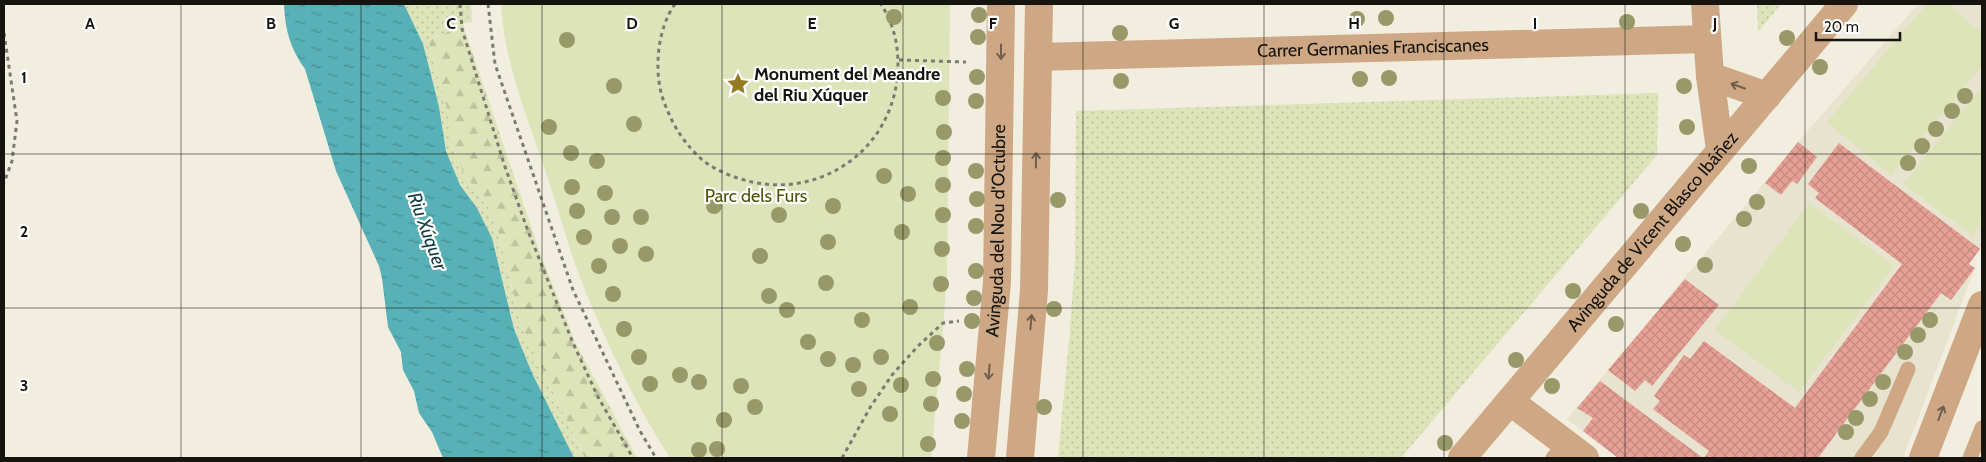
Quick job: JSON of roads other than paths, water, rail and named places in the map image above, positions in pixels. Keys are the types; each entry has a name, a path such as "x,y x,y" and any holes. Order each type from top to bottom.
{"street":[{"name":"Avinguda del Nou d'Octubre","path":"981,458 997,282 1001,4"},
{"path":"1020,458 1034,290 1039,4"},
{"path":"1705,4 1710,76 1720,150"},
{"name":"Avinguda de Vicent Blasco Ibáñez","path":"1462,458 1844,4"},
{"name":"Carrer Germanies Franciscanes","path":"1038,57 1707,39"},
{"path":"1710,76 1766,96"},
{"path":"1923,458 1982,305"},
{"path":"1511,402 1568,453"}],"lane":[{"path":"1862,458 1881,432 1908,369"},
{"path":"1970,458 1982,428"}],"water":[{"name":"Riu Xúquer","path":"284,4 404,4 423,44 439,107 446,151 460,185 477,208 492,238 514,329 532,373 574,458 443,458 432,432 419,413 414,391 403,370 401,352 388,327 379,266 336,171 305,69 289,38"}],"place":[{"name":"Monument del Meandre del Riu Xúquer","path":"738,84"}],"park label":[{"name":"Parc dels Furs","path":"756,196"}]}
